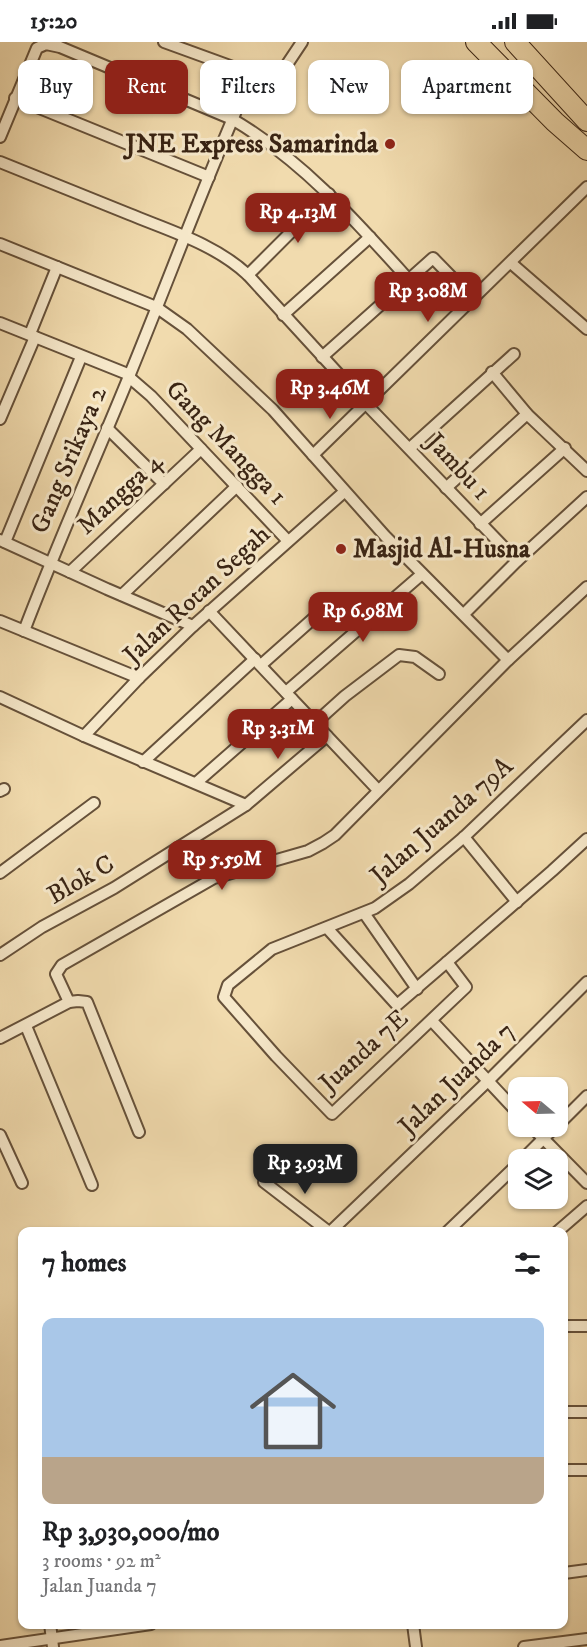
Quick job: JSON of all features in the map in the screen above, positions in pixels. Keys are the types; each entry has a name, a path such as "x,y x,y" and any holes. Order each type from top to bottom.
{"highway":[{"path":"476,42 555,122 587,150"},
{"path":"495,42 585,130"},
{"path":"515,42 585,130"}],"street":[{"path":"164,42 214,60"},
{"path":"290,60 302,42"},
{"path":"0,137 37,48 46,44 60,47 232,119 277,148 329,194 409,280"},
{"path":"15,98 209,177"},
{"name":"Gang Srikaya 2","path":"24,631 234,114"},
{"name":"Jambu 1","path":"0,162 184,236 219,252 234,262 517,561"},
{"path":"314,455 587,187"},
{"path":"248,275 329,194"},
{"path":"283,315 370,237"},
{"path":"0,244 156,307 187,329 241,379 314,455 344,492 508,660"},
{"path":"322,357 434,257 468,294"},
{"path":"511,263 587,329"},
{"path":"0,419 57,267"},
{"path":"0,323 129,376"},
{"path":"410,448 514,354"},
{"path":"81,357 3,541 50,564 193,626"},
{"path":"492,372 527,414 587,471"},
{"name":"Gang Mangga 1","path":"129,376 288,541"},
{"path":"446,488 527,414"},
{"path":"107,428 164,484"},
{"path":"480,524 565,448"},
{"name":"Mangga 4","path":"70,572 201,449"},
{"path":"122,595 237,486"},
{"name":"Jalan Rotan Segah","path":"84,736 193,626 344,492"},
{"path":"464,614 517,561 587,497"},
{"path":"196,783 422,574"},
{"path":"69,1002 56,974 62,965 214,878 308,851 334,835 508,660 587,587"},
{"path":"143,762 258,662 333,601"},
{"path":"209,611 378,790"},
{"path":"0,621 139,678"},
{"path":"315,723 352,690 399,655 416,657 439,674"},
{"path":"0,697 246,806"},
{"name":"Jalan Juanda 79A","path":"276,1056 224,997 228,985 272,949 364,913 409,884 464,837 587,720"},
{"name":"Blok C","path":"0,955 42,927 114,888 246,806 327,736"},
{"path":"0,873 94,803"},
{"path":"464,837 517,902"},
{"path":"327,928 397,1005 587,839"},
{"path":"364,913 417,989"},
{"path":"447,962 466,987 432,1021 508,1102"},
{"name":"Jalan Juanda 7","path":"335,1227 488,1081 587,982"},
{"path":"0,1038 69,1002 87,1002 139,1132"},
{"name":"Juanda 7E","path":"276,1056 332,1114 432,1021"},
{"path":"26,1026 92,1185"},
{"path":"568,1115 587,1096"},
{"path":"0,1135 22,1183"},
{"path":"540,1137 587,1183"},
{"path":"534,1149 546,1137"},
{"path":"452,1227 508,1173"},
{"path":"264,1182 323,1227"},
{"path":"563,1227 587,1206"},
{"path":"568,1326 587,1326"},
{"path":"568,1412 587,1412"},
{"path":"568,1470 587,1470"},
{"path":"568,1572 587,1570"},
{"path":"0,1646 53,1642 124,1629"},
{"path":"414,1629 416,1647"},
{"path":"524,1647 587,1639"}],"place":[{"name":"JNE Express Samarinda","path":"390,144"},
{"name":"Masjid Al-Husna","path":"341,549"}]}
